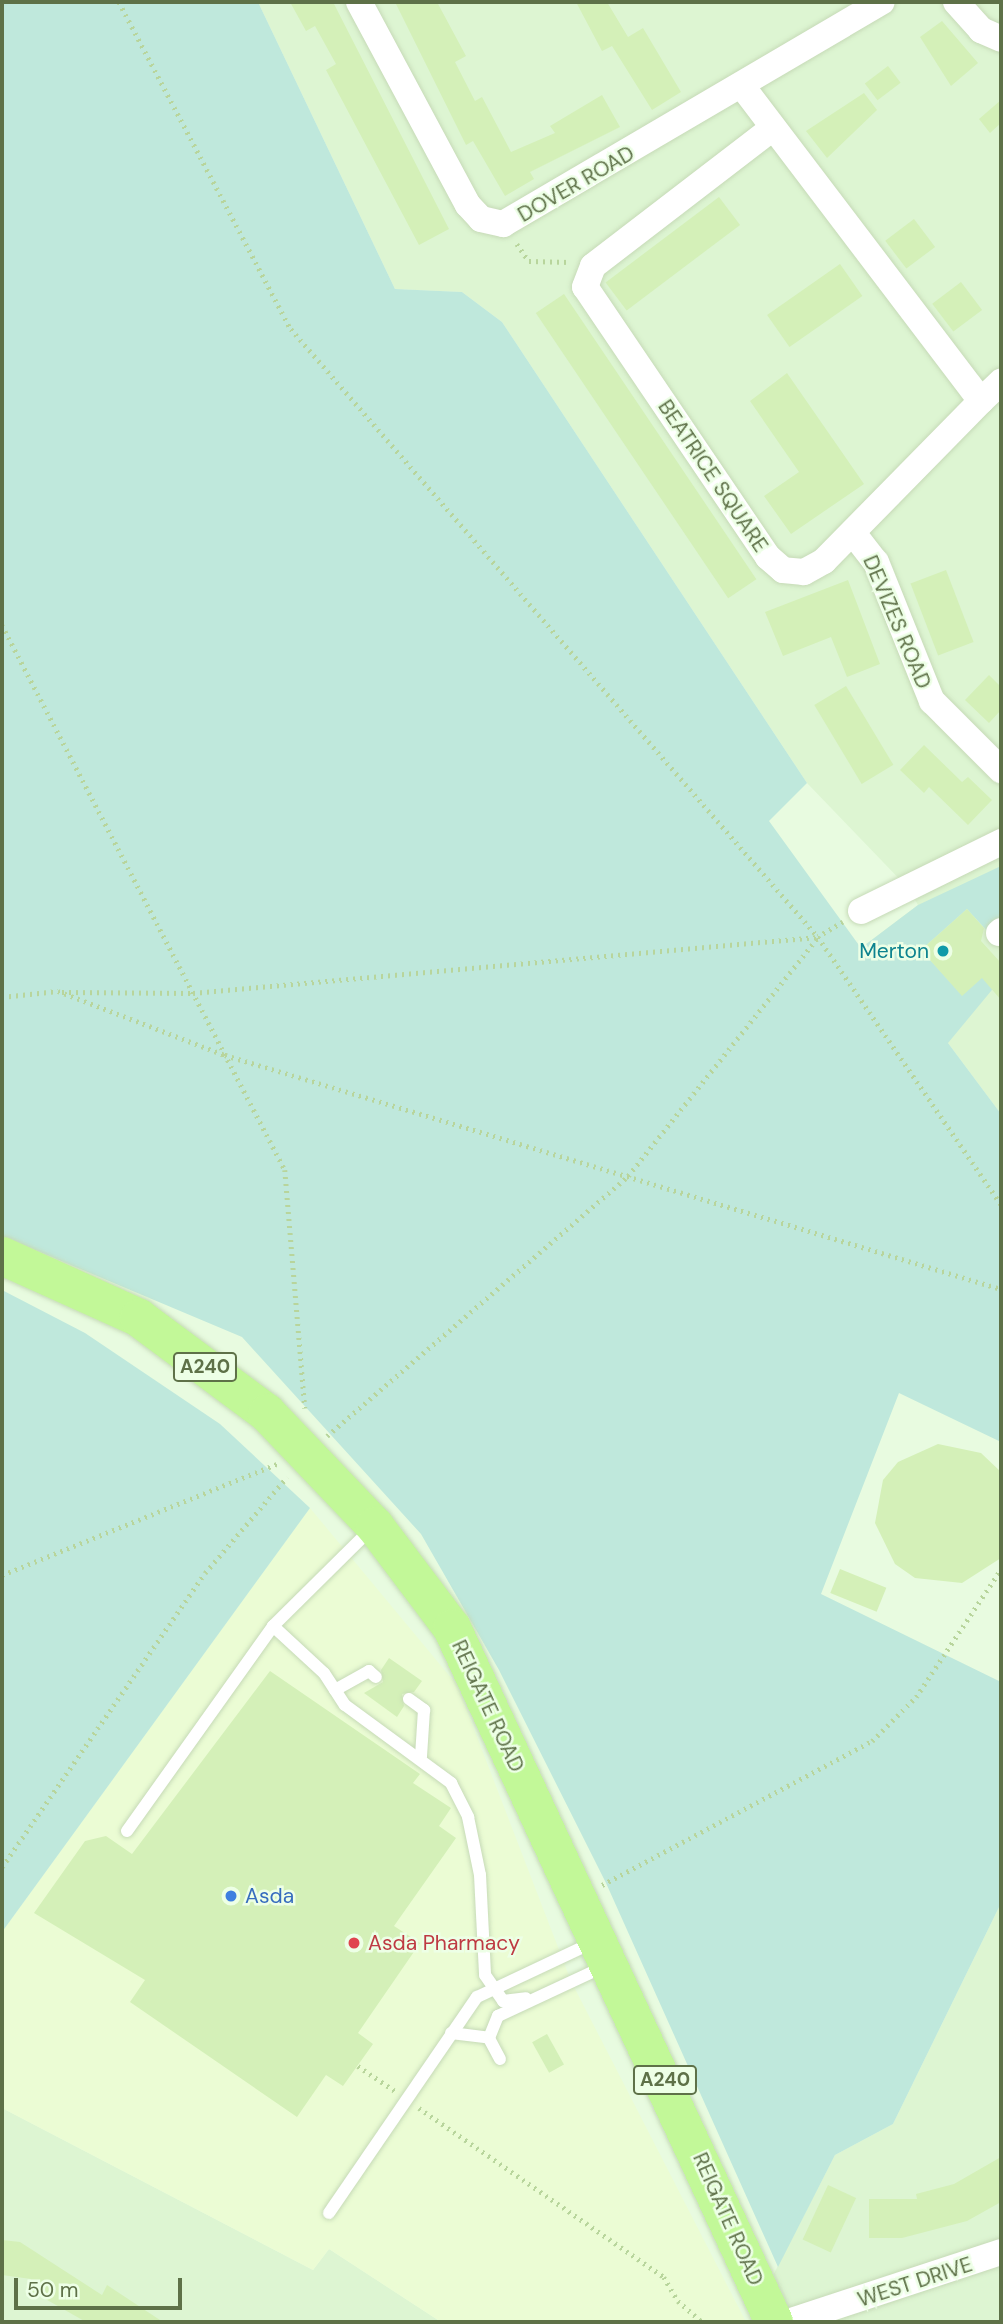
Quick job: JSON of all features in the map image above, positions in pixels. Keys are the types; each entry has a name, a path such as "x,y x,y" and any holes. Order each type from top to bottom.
{"highway":[{"name":"REIGATE ROAD","path":"2,1256 139,1318 309,1451 375,1526 452,1628 606,1951 775,2322"}],"street":[{"name":"DOVER ROAD","path":"359,2 468,205 481,219 503,224 882,2"},
{"path":"956,2 981,30 1001,38"},
{"path":"742,86 981,401"},
{"path":"588,281 593,266 773,128"},
{"name":"BEATRICE SQUARE","path":"588,281 585,287 774,564 793,572 814,568 853,533 1001,382"},
{"name":"DEVIZES ROAD","path":"853,533 876,562 932,701 1001,770"},
{"path":"861,911 1001,842"},
{"name":"WEST DRIVE","path":"788,2322 1001,2252"}],"lane":[{"path":"127,1831 273,1626 375,1526"},
{"path":"273,1626 335,1690 345,1704 421,1757 451,1783 467,1817 480,1875 482,1962 491,1986 503,2001 526,1998"},
{"path":"335,1690 369,1671 376,1677"},
{"path":"409,1699 424,1710 421,1757"},
{"path":"329,2213 451,2033 491,1986 606,1951"},
{"path":"500,2059 489,2038 498,2016 606,1951"},
{"path":"451,2033 489,2038"}],"path":[{"path":"119,2 291,329 818,937 1001,1204"},
{"path":"503,224 529,261 566,258 588,281"},
{"path":"2,625 285,1170 309,1451"},
{"path":"2,1867 205,1573 309,1451 628,1176 818,937 861,911"},
{"path":"2,997 58,992 192,993 818,937"},
{"path":"58,992 225,1055 1001,1289"},
{"path":"2,1575 309,1451"},
{"path":"579,1896 872,1741 916,1697 1001,1569"},
{"path":"358,2066 664,2277 678,2301 702,2322"}],"shaded area":[{"path":"2,2 258,2 395,289 462,292 502,322 807,783 769,821 861,948 918,905 1001,866 1001,916 989,933 967,909 921,950 962,995 991,969 1001,979 948,1043 1001,1114 1001,1442 899,1393 821,1594 1001,1682 1001,1903 893,2124 835,2155 778,2267 606,1883 499,1670 421,1534 242,1337 2,1236"},
{"path":"258,2 1001,2 1001,1114 948,1043 861,948 918,905 908,888 807,783 502,322 462,292 395,289"},
{"path":"2,1290 85,1333 220,1424 310,1508 2,1932"},
{"path":"310,1508 457,1685 571,1981 746,2322 441,2322 329,2249 313,2270 2,2108 2,1932"},
{"path":"1001,1903 1001,2322 749,2322 835,2155 893,2124"},
{"path":"2,2108 313,2270 329,2249 441,2322 2,2322"}],"building":[{"path":"290,2 333,2 449,229 419,245 326,70 336,64 315,26 306,31"},
{"path":"395,2 437,2 466,56 455,62 475,101 482,97 511,152 555,133 550,126 602,95 620,127 530,172 534,179 505,196 473,141 466,145"},
{"path":"576,2 607,2 628,37 643,28 681,92 652,110 612,46 602,51"},
{"path":"942,21 978,63 951,86 920,37"},
{"path":"888,66 901,83 877,100 865,83"},
{"path":"864,93 877,110 827,158 806,131"},
{"path":"1001,100 1001,123 990,133 979,119"},
{"path":"719,197 740,225 627,310 606,282"},
{"path":"914,219 935,247 906,269 885,241"},
{"path":"840,264 862,296 789,347 767,315"},
{"path":"961,282 982,310 953,332 932,304"},
{"path":"564,294 756,579 728,598 536,313"},
{"path":"787,373 864,484 791,534 764,496 799,472 750,401"},
{"path":"946,570 974,642 938,656 911,584"},
{"path":"848,580 880,664 847,677 831,637 783,656 765,612"},
{"path":"989,675 1001,687 1001,710 989,723 965,700"},
{"path":"846,686 893,765 862,784 814,705"},
{"path":"924,745 962,782 968,777 992,800 968,825 929,787 924,793 900,770"},
{"name":"Merton","path":"967,909 984,928 981,941 1001,963 1001,1000 982,978 962,996 921,950"},
{"path":"938,1444 981,1453 1001,1472 1001,1558 962,1583 915,1578 895,1564 875,1523 883,1480 898,1462"},
{"path":"840,1569 886,1588 877,1612 830,1593"},
{"path":"389,1658 422,1681 414,1692 402,1694 404,1706 397,1717 364,1693 383,1682 381,1670"},
{"name":"Asda","path":"270,1671 420,1774 413,1783 451,1808 439,1826 456,1838 394,1926 420,1943 358,2033 373,2044 343,2086 326,2075 297,2117 130,2002 145,1980 34,1913 85,1841 106,1836 132,1854"},
{"path":"547,2034 564,2065 549,2073 532,2042"},
{"path":"1001,2157 1001,2202 967,2221 902,2238 869,2238 869,2199 917,2199 916,2194 954,2184"},
{"path":"828,2185 856,2198 831,2252 803,2239"},
{"path":"2,2240 20,2242 102,2295 107,2285 163,2322 86,2322 26,2288 31,2279 2,2275"}],"place":[{"name":"Merton","path":"943,951"},
{"name":"Asda","path":"231,1896"},
{"name":"Asda Pharmacy","path":"354,1943"}]}
